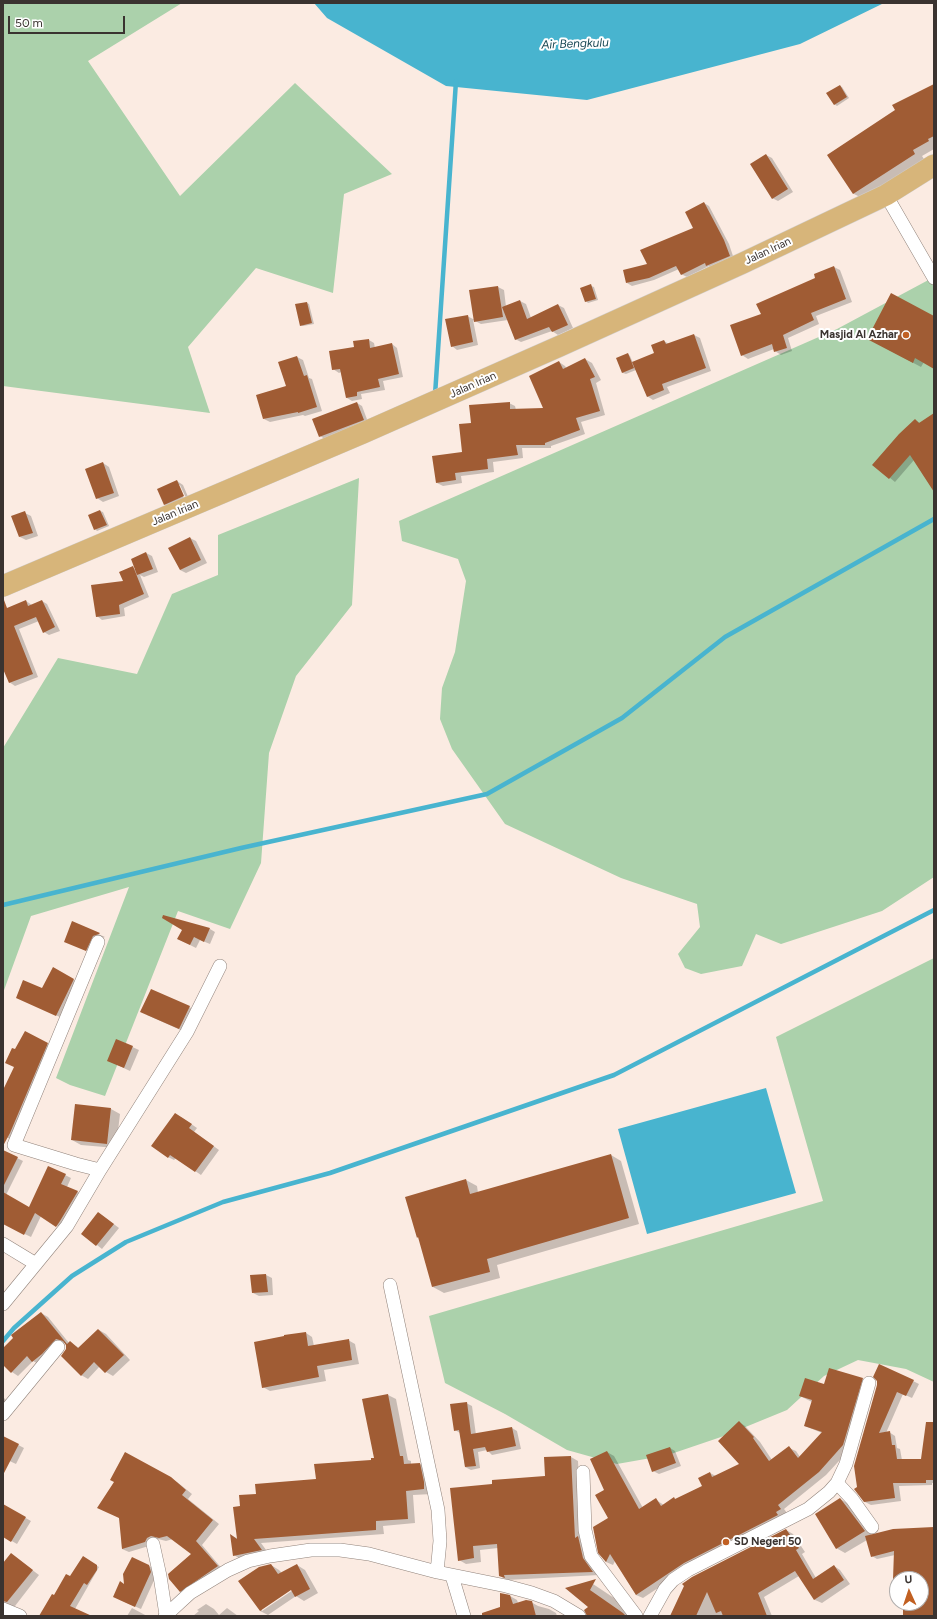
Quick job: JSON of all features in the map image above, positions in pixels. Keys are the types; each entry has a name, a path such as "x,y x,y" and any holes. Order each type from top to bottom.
{"main road":[{"name":"Jalan Irian","path":"3,586 362,433 560,346 743,263 886,195 934,165"}],"street":[{"path":"886,195 934,278"},
{"path":"98,942 8,1143 100,1170"},
{"path":"3,1304 67,1226 100,1170 187,1032 220,966"},
{"path":"3,1244 36,1264"},
{"path":"390,1285 438,1510 440,1540 437,1572"},
{"path":"3,1414 58,1347"},
{"path":"650,1616 659,1597 673,1580 688,1570 808,1509 820,1500 837,1483 846,1464 869,1384"},
{"path":"583,1472 585,1530 591,1556 636,1616"},
{"path":"837,1483 852,1499 872,1527"},
{"path":"152,1544 160,1576 166,1616"},
{"path":"166,1616 190,1592 228,1570 248,1562 289,1552 311,1550 340,1550 369,1554 452,1576 506,1586 554,1601 579,1616"},
{"path":"452,1576 464,1616"},
{"path":"3,1609 20,1616"}],"green space":[{"path":"3,3 182,3 88,61 180,196 295,83 392,174 344,194 333,293 256,268 188,347 210,413 3,386"},
{"path":"934,277 934,877 882,911 781,944 756,934 742,966 701,974 685,968 678,954 700,927 697,904 621,878 505,824 452,749 440,719 442,688 455,652 466,581 458,559 402,541 399,521 837,329"},
{"path":"359,478 352,605 296,676 269,753 261,863 230,929 178,911 105,1096 70,1085 56,1078 129,887 31,916 3,993 3,748 58,658 137,674 172,594 218,575 218,535"},
{"path":"934,958 934,1382 906,1369 858,1360 824,1376 787,1410 721,1437 668,1455 617,1464 567,1450 505,1414 445,1383 429,1316 823,1201 776,1037"}],"water":[{"name":"Air Bengkulu","path":"314,3 884,3 800,44 587,100 446,86 327,18"},
{"path":"766,1088 796,1193 647,1234 618,1129"}],"building":[{"path":"934,84 934,136 928,139 929,141 913,150 915,154 853,194 827,155 895,110 892,105"},
{"path":"840,85 847,97 834,105 826,93"},
{"path":"766,154 788,189 772,199 750,164"},
{"path":"704,202 724,240 730,256 706,266 705,263 681,275 676,266 649,278 626,283 623,270 647,264 640,250 693,228 685,212"},
{"path":"834,266 846,299 811,313 814,320 783,335 787,348 774,352 772,344 741,356 730,325 761,314 756,304 815,278 814,274"},
{"path":"591,284 596,299 585,302 580,288"},
{"path":"498,286 503,317 474,322 469,290"},
{"path":"891,293 934,316 934,369 915,358 913,363 867,339"},
{"path":"520,300 527,319 558,304 568,325 552,332 549,327 515,340 502,307"},
{"path":"307,302 312,323 300,326 295,304"},
{"path":"468,315 473,342 451,347 445,319"},
{"path":"694,334 706,368 662,384 664,390 647,397 632,362 654,353 651,345 664,340 666,344"},
{"path":"369,339 370,348 392,343 399,374 378,379 380,387 357,392 357,396 346,398 340,369 332,370 329,351 354,347 353,341"},
{"path":"628,353 634,368 622,373 616,358"},
{"path":"297,356 304,376 307,375 317,407 298,413 263,419 256,395 286,386 278,362"},
{"path":"585,358 595,377 590,379 600,411 576,418 580,430 545,443 545,445 516,445 518,455 487,459 488,469 455,473 456,480 436,483 432,456 462,452 459,424 471,423 469,405 510,402 510,409 543,408 529,376 559,361 563,369"},
{"path":"357,402 364,420 319,437 312,419"},
{"path":"934,413 934,492 910,455 889,479 872,465 899,434 915,419 919,423"},
{"path":"103,462 114,493 96,499 85,469"},
{"path":"177,480 184,496 164,505 157,489"},
{"path":"100,510 107,525 94,530 88,515"},
{"path":"25,511 33,533 19,537 11,516"},
{"path":"190,537 201,560 180,570 168,548"},
{"path":"146,552 153,569 137,575 131,559"},
{"path":"133,566 144,594 119,605 120,614 96,617 91,585 123,581 119,572"},
{"path":"4,600 7,608 26,600 28,606 42,600 55,627 43,633 36,617 14,626 33,674 9,683 3,669"},
{"path":"163,915 210,928 204,942 194,937 190,945 177,939 182,930 162,918"},
{"path":"72,921 100,933 93,936 86,951 64,942"},
{"path":"53,967 74,979 56,1016 16,998 23,980 42,988"},
{"path":"151,989 190,1006 179,1029 140,1012"},
{"path":"25,1031 48,1043 10,1133 3,1146 3,1090 14,1067 5,1063 12,1048 15,1049"},
{"path":"116,1039 133,1046 124,1068 107,1061"},
{"path":"75,1104 111,1108 107,1144 71,1140"},
{"path":"175,1113 192,1124 189,1128 214,1146 195,1172 170,1155 168,1158 151,1146"},
{"path":"3,1150 18,1157 3,1187"},
{"path":"611,1154 629,1218 487,1259 490,1272 432,1287 405,1197 466,1179 470,1194"},
{"path":"48,1166 66,1174 61,1184 78,1191 56,1227 35,1213 24,1235 3,1224 3,1192 29,1207"},
{"path":"98,1212 114,1224 96,1246 81,1234"},
{"path":"266,1274 268,1292 252,1293 250,1275"},
{"path":"41,1312 67,1344 70,1341 78,1348 98,1329 124,1355 105,1373 94,1362 81,1376 61,1356 66,1349 66,1345 63,1341 56,1339 32,1362 27,1356 11,1373 3,1365 3,1348 13,1338 11,1335"},
{"path":"306,1332 308,1346 349,1339 352,1360 317,1366 319,1377 262,1388 254,1342 284,1335"},
{"path":"879,1364 914,1380 906,1396 897,1392 879,1433 890,1431 892,1445 895,1445 897,1459 921,1459 926,1422 934,1422 934,1480 926,1480 926,1483 893,1483 895,1498 864,1502 854,1489 857,1487 854,1466 877,1385 877,1381 873,1377"},
{"path":"829,1368 863,1378 843,1445 819,1472 778,1505 781,1509 776,1512 778,1515 684,1563 636,1595 610,1554 606,1562 598,1553 593,1527 608,1518 595,1495 604,1490 590,1459 607,1451 639,1509 656,1498 661,1506 674,1497 675,1499 702,1486 698,1478 710,1472 712,1477 739,1464 718,1441 739,1421 754,1437 753,1438 769,1461 789,1446 798,1458 822,1432 804,1426 812,1400 799,1396 805,1378 824,1384"},
{"path":"388,1394 400,1456 403,1456 404,1464 420,1463 424,1482 424,1489 406,1491 408,1519 376,1521 376,1530 254,1539 262,1550 233,1556 230,1534 237,1539 233,1507 240,1506 239,1495 256,1494 255,1484 316,1479 314,1464 371,1460 371,1458 374,1458 362,1399"},
{"path":"467,1402 471,1434 512,1427 516,1446 487,1452 485,1447 473,1449 476,1466 465,1467 459,1430 454,1431 450,1404"},
{"path":"3,1436 19,1444 3,1475"},
{"path":"670,1447 676,1463 652,1472 646,1455"},
{"path":"125,1452 171,1477 186,1490 182,1495 213,1520 196,1541 218,1566 180,1592 169,1579 168,1574 191,1554 167,1536 159,1538 151,1536 147,1538 145,1542 122,1549 119,1518 97,1508 114,1482 110,1480"},
{"path":"571,1456 575,1538 578,1536 583,1558 593,1572 504,1575 505,1578 499,1576 497,1544 473,1546 474,1558 458,1561 450,1488 492,1484 492,1480 545,1476 544,1457"},
{"path":"840,1498 865,1531 836,1549 815,1514"},
{"path":"3,1504 26,1517 11,1542 3,1537"},
{"path":"934,1527 934,1616 903,1616 903,1611 929,1611 929,1571 893,1571 894,1551 871,1557 865,1536 893,1529"},
{"path":"786,1529 799,1548 796,1550 813,1579 834,1565 844,1580 814,1600 795,1571 758,1593 767,1616 723,1616 721,1611 716,1613 707,1592 696,1616 670,1616 684,1586 682,1584 692,1577"},
{"path":"11,1553 33,1570 7,1602 3,1601 3,1563"},
{"path":"83,1556 97,1565 97,1570 87,1585 84,1583 70,1606 92,1616 39,1616 52,1594 54,1595 66,1574 70,1576"},
{"path":"132,1557 149,1565 151,1572 135,1607 113,1597 120,1581 124,1584 123,1574"},
{"path":"271,1564 278,1574 297,1564 310,1589 295,1597 291,1590 260,1611 238,1581 259,1567"},
{"path":"596,1579 590,1590 626,1616 587,1616 584,1610 588,1607 565,1588"},
{"path":"500,1593 510,1595 513,1604 526,1600 532,1601 536,1616 482,1616 482,1613 500,1607"}],"waterway":[{"path":"435,395 456,81"},
{"path":"3,905 241,848 487,794 622,718 725,637 934,519"},
{"path":"3,1341 14,1328 72,1276 126,1242 223,1202 330,1173 614,1075 934,910"}],"place":[{"name":"Masjid Al Azhar","path":"906,335"},
{"name":"SD Negeri 50","path":"726,1542"}]}
